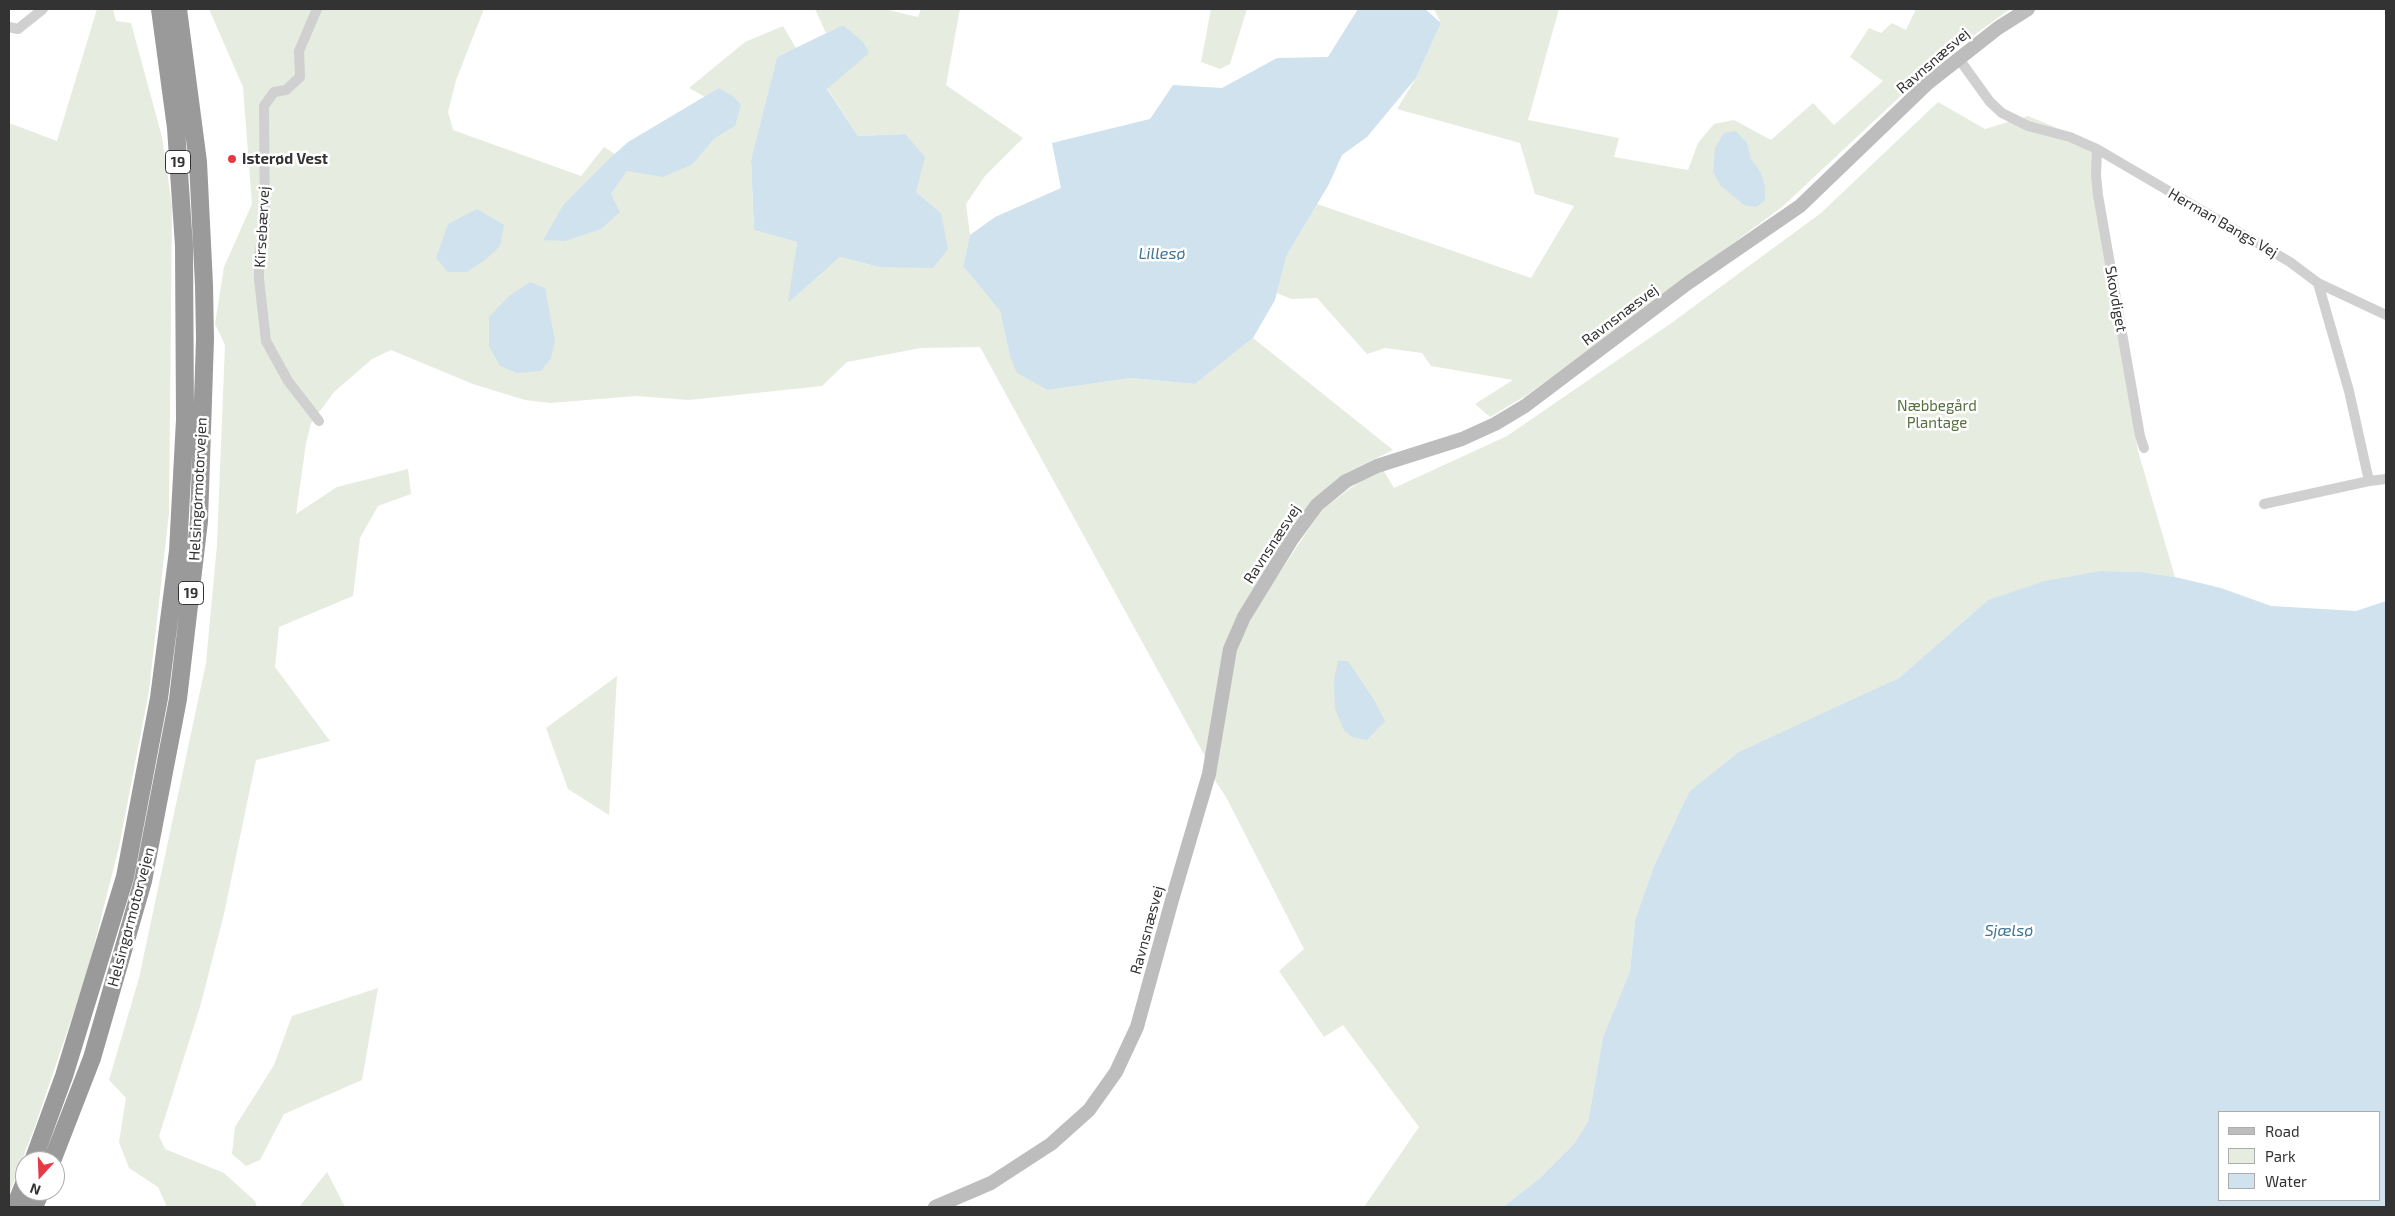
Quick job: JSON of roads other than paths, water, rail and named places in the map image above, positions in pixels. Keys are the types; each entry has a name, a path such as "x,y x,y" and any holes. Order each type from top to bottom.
{"highway":[{"name":"Helsingørmotorvejen","path":"36,1151 66,1067 125,877 159,698 178,551 185,420 184,246 176,128 160,9"},
{"name":"Helsingørmotorvejen","path":"56,1151 92,1058 143,881 178,700 199,521 205,339 204,276 198,162 178,9"}],"main road":[{"name":"Ravnsnæsvej","path":"935,1207 991,1182 1051,1144 1090,1110 1116,1072 1138,1027 1172,900 1209,774 1221,691 1230,650 1244,617 1292,539 1317,505 1346,482 1377,466 1462,439 1495,424 1525,406 1688,283 1800,206 1928,83 1998,28 2028,9"}],"street":[{"path":"9,27 18,29 43,9"},
{"name":"Kirsebærvej","path":"318,9 299,52 300,77 286,90 274,92 264,106 265,225 259,256 259,279 266,341 288,381 319,421"},
{"name":"Herman Bangs Vej","path":"1959,59 1990,102 2002,113 2028,126 2070,137 2097,148 2290,262 2318,283 2386,315"},
{"name":"Skovdiget","path":"2097,148 2096,174 2098,195 2138,426 2144,448"},
{"path":"2318,283 2349,391 2369,481"},
{"path":"2264,504 2386,479"}],"water":[{"name":"Lillesø","path":"1358,9 1425,9 1441,23 1416,78 1367,137 1342,155 1329,184 1287,255 1275,300 1253,338 1195,384 1131,378 1048,390 1017,373 1010,356 1000,311 963,266 970,235 995,217 1061,188 1052,143 1150,119 1173,85 1222,88 1277,58 1328,57"},
{"path":"843,25 863,42 869,53 827,89 858,136 905,134 925,157 916,192 941,213 948,249 933,268 879,267 840,257 788,303 797,242 754,230 751,160 777,57"},
{"path":"719,88 733,96 741,105 735,126 714,139 693,164 663,177 627,171 611,194 620,212 601,229 565,241 543,240 564,204 628,142"},
{"path":"1736,131 1747,143 1751,159 1761,173 1765,187 1765,200 1756,207 1744,205 1721,186 1713,172 1715,148 1724,133"},
{"path":"477,209 504,225 500,246 485,260 467,272 448,272 436,258 448,224"},
{"path":"530,282 545,288 555,341 551,358 541,371 517,373 500,366 489,346 489,317 509,296"},
{"name":"Sjælsø","path":"2101,571 2141,572 2175,577 2221,588 2271,606 2356,611 2386,601 2386,1207 1503,1207 1539,1179 1573,1145 1588,1122 1603,1037 1630,971 1635,920 1654,866 1689,792 1739,752 1899,678 1988,600 2045,581"},
{"path":"1338,661 1348,661 1374,700 1385,721 1367,740 1352,737 1344,730 1335,709 1334,679"}],"place":[{"name":"Isterød Vest","path":"232,159"}],"park label":[{"name":"Næbbegård Plantage","path":"1937,414"}]}
